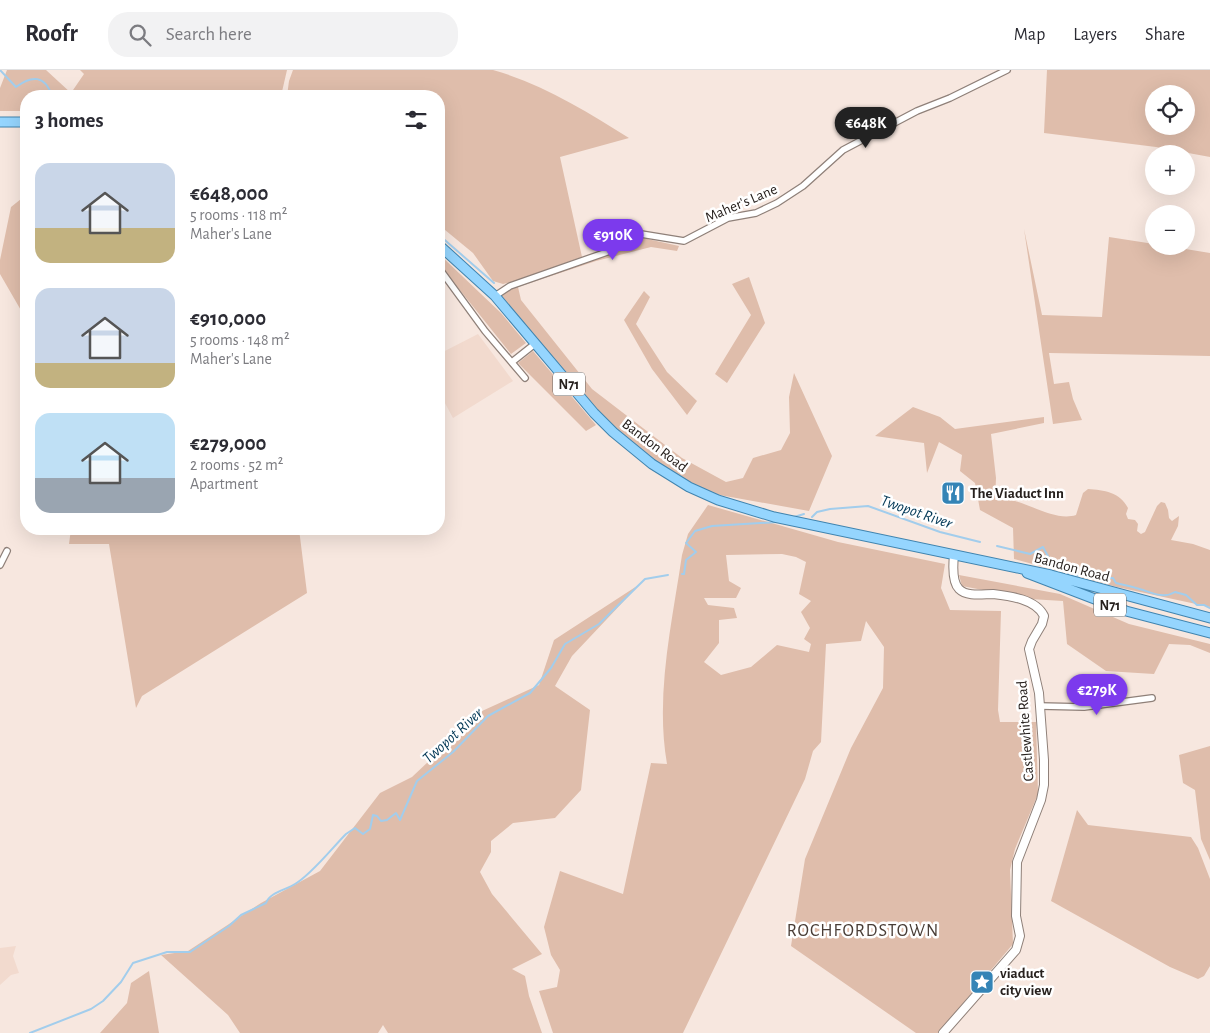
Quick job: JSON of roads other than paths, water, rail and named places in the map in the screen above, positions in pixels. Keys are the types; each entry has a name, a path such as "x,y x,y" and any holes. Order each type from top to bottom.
{"main road":[{"path":"0,122 20,122"},
{"name":"Bandon Road","path":"445,250 495,296 594,413 613,432 652,464 690,487 718,500 774,518 1051,575 1210,618"},
{"name":"Bandon Road","path":"1013,567 1126,611 1210,633"}],"street":[{"name":"Maher's Lane","path":"495,296 510,286 610,251 631,236 641,234 662,239 684,241 728,218 756,213 777,203 803,186 843,150 917,111 950,98 1007,70"},
{"path":"445,276 485,332 525,378"},
{"path":"512,362 536,343"},
{"path":"0,565 7,551"},
{"name":"Castlewhite Road","path":"943,1033 1016,950 1019,943 1020,936 1016,916 1017,862 1041,800 1044,785 1040,706 1037,682 1029,649 1044,616 1036,605 992,594 964,592 958,588 955,580 954,555"},
{"path":"1040,706 1084,707 1152,698"}],"waterway":[{"path":"0,70 16,87 27,80 37,79 46,84 49,90"},
{"path":"445,240 494,283"},
{"name":"Twopot River","path":"812,517 817,512 830,509 868,506 940,532 980,542"},
{"name":"Twopot River","path":"794,517 804,514"},
{"name":"Twopot River","path":"682,574 684,574 686,560 696,552 686,543 695,531 712,526 778,522"},
{"name":"Twopot River","path":"997,546 1030,554 1043,547 1050,560 1060,563 1070,576 1082,575 1113,578 1116,583 1160,595 1175,592 1186,595 1197,605 1204,605 1210,608"},
{"name":"Twopot River","path":"30,1033 91,1009 103,1001 121,982 133,963 167,952 190,952 229,926 241,915 266,903 271,896 301,880 315,868 346,834 355,828 363,834 370,829 373,815 377,816 381,821 387,820 396,813 400,820 417,781 453,752 488,716 530,693 551,668 565,644 599,624 645,579 668,575"}],"place":[{"name":"The Viaduct Inn","path":"953,493"},
{"name":"viaduct city view","path":"982,982"}],"district":[{"name":"ROCHFORDSTOWN","path":"863,930"}]}
